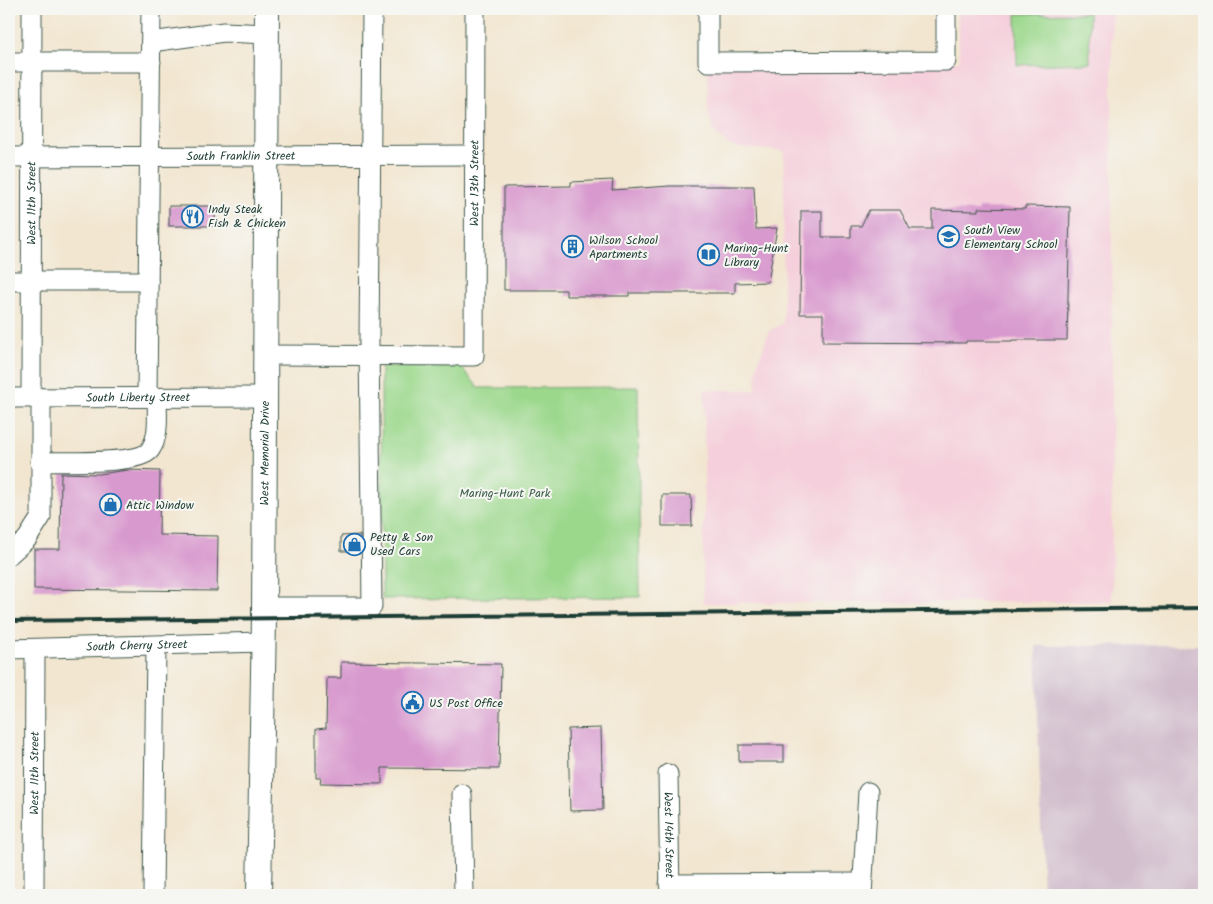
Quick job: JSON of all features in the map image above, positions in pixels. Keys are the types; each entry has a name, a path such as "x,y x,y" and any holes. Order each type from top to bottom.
{"main road":[{"name":"West Memorial Drive","path":"259,895 267,355 267,9"}],"street":[{"name":"West 11th Street","path":"9,555 27,539 41,517 31,281 32,9"},
{"path":"40,462 119,460 139,457 149,452 156,439 152,397 148,281 151,9"},
{"path":"264,607 372,607 369,356 372,9"},
{"name":"West 13th Street","path":"369,356 474,356 475,9"},
{"path":"708,9 708,62 946,61 946,9"},
{"path":"150,42 224,32 267,34"},
{"path":"9,62 150,62"},
{"name":"South Franklin Street","path":"9,157 475,155"},
{"path":"9,281 148,281"},
{"path":"267,355 369,356"},
{"name":"South Liberty Street","path":"9,398 266,396"},
{"name":"South Cherry Street","path":"9,649 156,647 264,642"},
{"path":"153,895 156,647"},
{"name":"West 11th Street","path":"34,895 35,649"},
{"name":"West 14th Street","path":"668,774 670,890"},
{"path":"670,890 862,889 868,792"},
{"path":"462,794 464,895"}],"shaded area":[{"name":"South View Elementary School","path":"957,9 1112,9 1112,602 703,603 705,390 756,390 757,365 769,331 783,323 784,151 740,148 728,145 715,133 708,112 708,62 960,61"},
{"path":"1204,645 1204,895 1043,895 1036,646"}],"green space":[{"path":"1089,13 1090,63 1017,65 1016,14"},
{"name":"Maring-Hunt Park","path":"381,366 460,366 479,388 638,387 640,597 382,599"}],"building":[{"path":"613,180 612,190 670,186 754,186 756,229 777,228 768,282 735,283 735,293 629,293 629,296 566,296 566,290 504,290 504,187 571,186 571,182"},
{"name":"Indy Steak Fish & Chicken","path":"169,206 215,206 215,226 169,226"},
{"name":"South View Elementary School","path":"1025,206 1070,207 1067,340 966,341 966,343 823,342 823,314 800,314 801,211 822,211 822,237 851,237 851,226 861,226 869,210 900,210 910,229 932,229 932,210 978,211 978,208 1025,209"},
{"name":"Attic Window","path":"128,470 160,471 159,535 218,536 217,591 34,589 34,549 60,549 61,473 99,474"},
{"path":"662,495 691,495 692,526 662,526"},
{"name":"Petty & Son Used Cars","path":"360,535 360,551 341,551 341,536"},
{"name":"US Post Office","path":"341,662 501,664 499,769 382,768 382,784 320,783 321,778 316,778 316,729 326,728 327,678 341,678"},
{"path":"601,728 603,810 570,811 568,729"},
{"path":"739,745 784,745 784,762 739,762"}],"railway":[{"path":"9,621 1204,608"}],"place":[{"name":"Indy Steak Fish & Chicken","path":"192,216"},
{"name":"South View Elementary School","path":"948,237"},
{"name":"Wilson School Apartments","path":"573,247"},
{"name":"Maring-Hunt Library","path":"708,255"},
{"name":"Attic Window","path":"110,505"},
{"name":"Petty & Son Used Cars","path":"354,544"},
{"name":"US Post Office","path":"413,703"}]}
